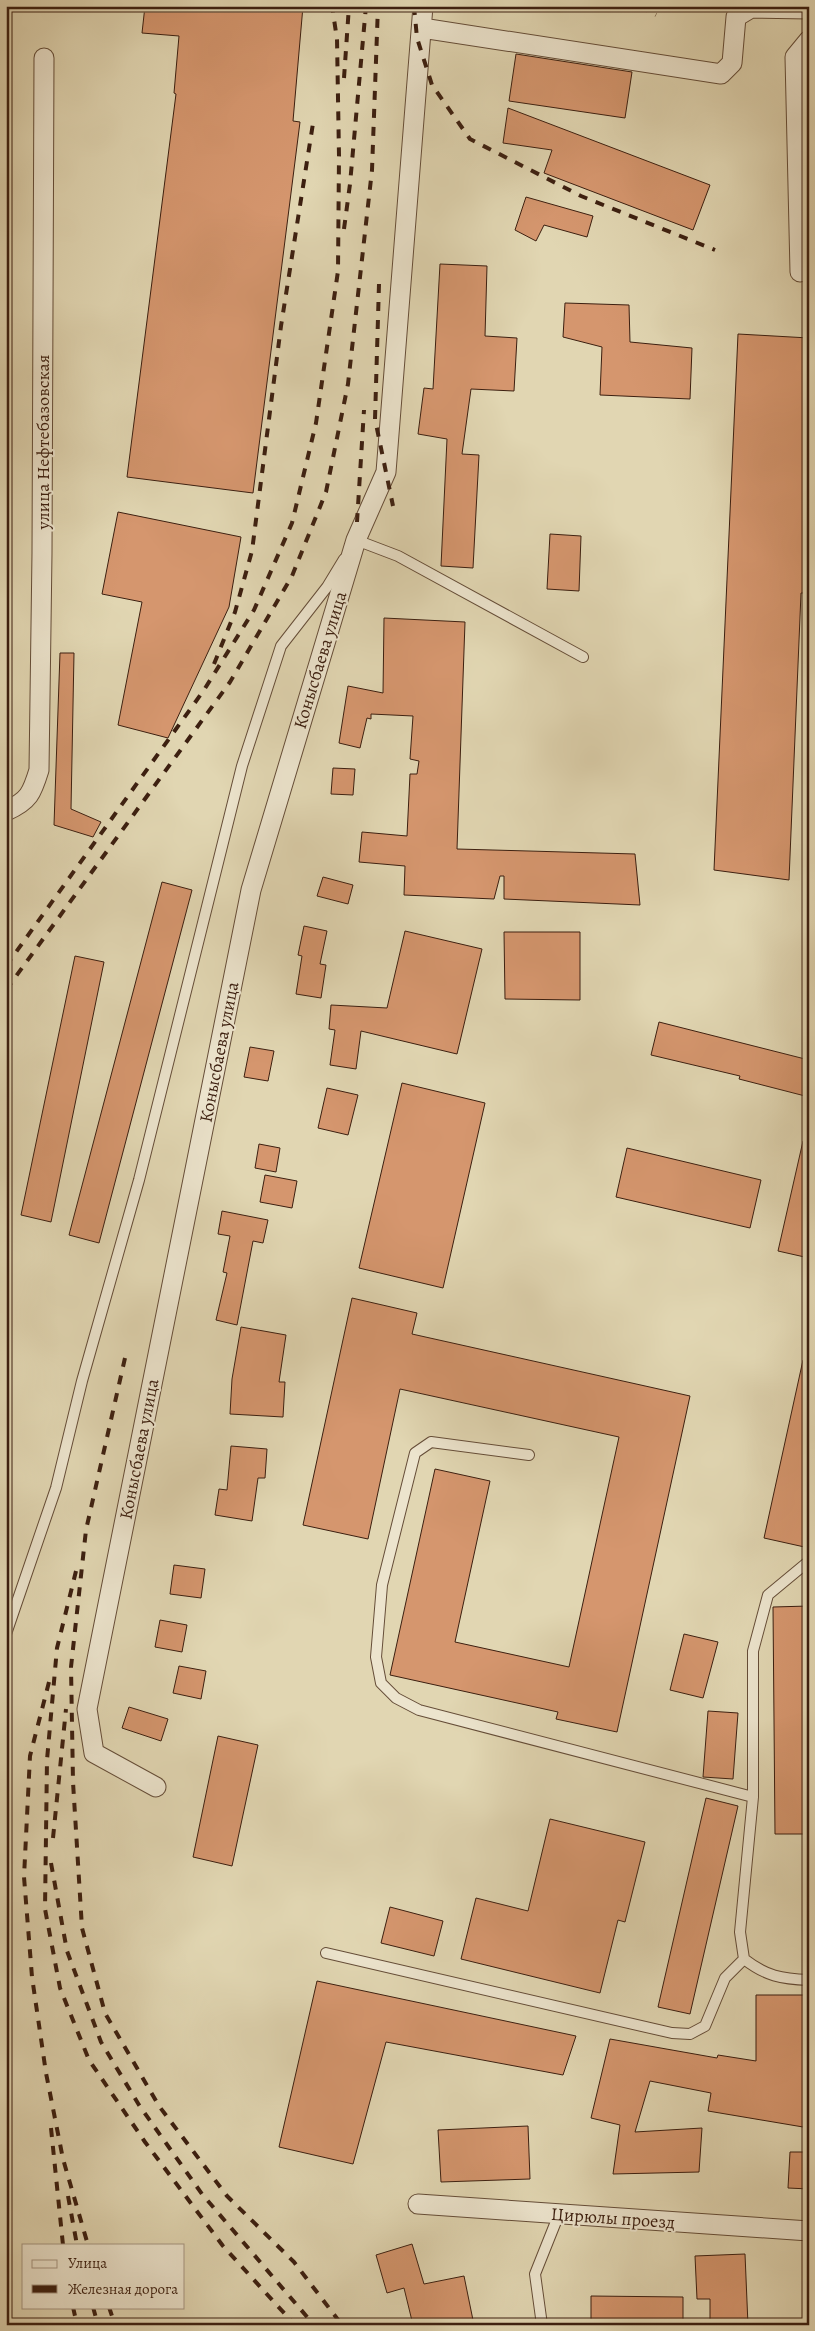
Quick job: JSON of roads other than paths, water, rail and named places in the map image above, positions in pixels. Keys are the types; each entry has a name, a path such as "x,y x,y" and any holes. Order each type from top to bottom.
{"street":[{"path":"356,540 386,472 423,6"},
{"path":"422,28 721,74 732,64 736,17 751,8 809,9"},
{"path":"800,272 794,57 809,40"},
{"name":"улица Нефтебазовская","path":"6,810 18,805 33,791 39,770 44,58"},
{"name":"Конысбаева улица","path":"156,1787 94,1753 87,1709 251,890 356,540"},
{"name":"Цирюлы проезд","path":"418,2204 809,2231"}],"lane":[{"path":"6,1634 56,1488 82,1381 139,1180 242,766 280,646 327,587 356,540 398,556 583,657"},
{"path":"529,1455 431,1442 416,1452 382,1585 376,1657 381,1683 396,1698 419,1710 753,1797"},
{"path":"809,1561 768,1595 753,1651 753,1797 740,1932 744,1959 761,1972 785,1980 809,1980"},
{"path":"326,1953 672,2033 690,2034 705,2026 725,1978 744,1959"},
{"path":"542,2325 535,2274 559,2214"}],"railway":[{"path":"6,966 204,690 254,610 292,523 316,423 338,271 337,39 332,6"},
{"path":"344,78 349,6"},
{"path":"344,229 350,184 366,6"},
{"path":"6,990 230,682 292,576 326,492 348,384 372,170 378,6"},
{"path":"414,6 417,38 432,85 470,139 581,196 715,250"},
{"path":"640,6 656,15"},
{"path":"214,664 235,612 252,551 281,326 314,117"},
{"path":"379,284 375,419 393,506"},
{"path":"357,522 364,410"},
{"path":"125,1358 86,1530 71,1667 73,1782 82,1928 105,2013 159,2106 227,2196 294,2262 342,2325"},
{"path":"76,1571 57,1648 47,1760 45,1909 60,1988 89,2060 145,2142 223,2246 295,2325"},
{"path":"49,1682 30,1756 24,1877 32,1977 46,2073 63,2159 88,2244"},
{"path":"53,1838 66,1709"},
{"path":"51,1863 67,1951 101,2042 139,2105 202,2194 314,2325"},
{"path":"51,2128 63,2244"},
{"path":"68,2196 77,2244"},
{"path":"73,2308 77,2325"},
{"path":"93,2308 98,2325"},
{"path":"109,2308 115,2325"}]}
